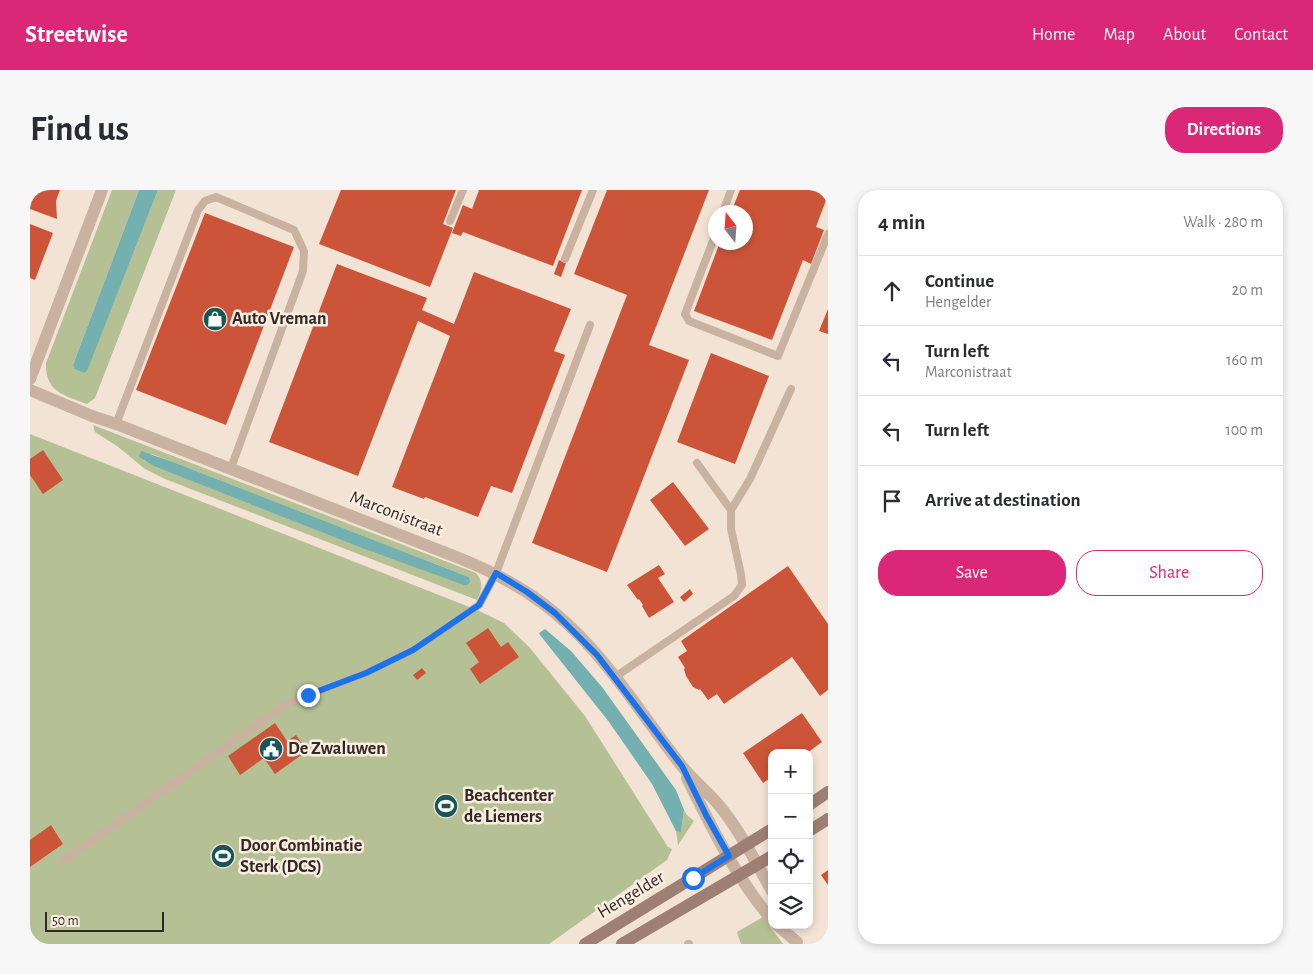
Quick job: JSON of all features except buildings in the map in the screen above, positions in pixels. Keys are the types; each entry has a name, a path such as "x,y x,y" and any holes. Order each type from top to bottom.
{"main road":[{"path":"813,802 828,792"},
{"path":"813,828 828,819"},
{"name":"Hengelder","path":"585,944 768,832"},
{"path":"622,944 768,858"}],"street":[{"path":"30,379 102,190"},
{"name":"Marconistraat","path":"30,390 92,416 231,468 496,573 527,592 555,613 597,655 682,766 721,807 746,845 768,884"},
{"name":"Marconistraat","path":"682,766 729,856 759,905 768,915"},
{"path":"782,929 797,943"},
{"path":"792,929 797,943"}],"lane":[{"path":"450,221 463,190"},
{"path":"565,259 593,190"},
{"path":"726,205 732,190"},
{"path":"116,424 198,210 205,201 216,196 294,230 304,251 303,271 231,468"},
{"path":"709,250 685,314 689,321 778,356 828,234"},
{"path":"63,861 284,706 366,673 413,650 479,605 496,573 590,324"},
{"path":"615,677 734,596 742,585 731,529 731,510 750,479 791,389"},
{"path":"696,462 731,510"}],"green space":[{"path":"112,190 139,190 73,365 86,372 158,190 176,190 95,398 87,404 64,395 52,386 47,373 46,363"},
{"path":"93,425 476,573 481,583 479,596 477,600 165,479 145,469 117,446 95,432","holes":["152,454 469,577 467,585 359,547 143,460"]},
{"path":"30,434 477,610 504,623 530,648 585,716 668,847 672,849 667,860 549,944 30,944"},
{"path":"684,810 694,821 678,845 676,831 681,831"},
{"path":"763,917 768,924 768,929 772,929 783,944 741,944 737,932"}],"water":[{"path":"139,190 158,190 87,371 84,373 75,369 73,365"},
{"path":"141,451 469,577 470,582 464,585 359,547 154,466 139,457"},
{"path":"545,629 571,651 602,687 676,790 684,810 681,832 676,831 652,784 609,722 540,635 539,633"}],"place":[{"name":"Auto Vreman","path":"215,319"},
{"name":"De Zwaluwen","path":"271,749"},
{"name":"Beachcenter de Liemers","path":"446,806"},
{"name":"Door Combinatie Sterk (DCS)","path":"223,856"}],"route":[{"path":"308,695 366,673 413,650 479,605 496,573 527,592 555,613 597,655 682,766 729,856 693,878"}]}
